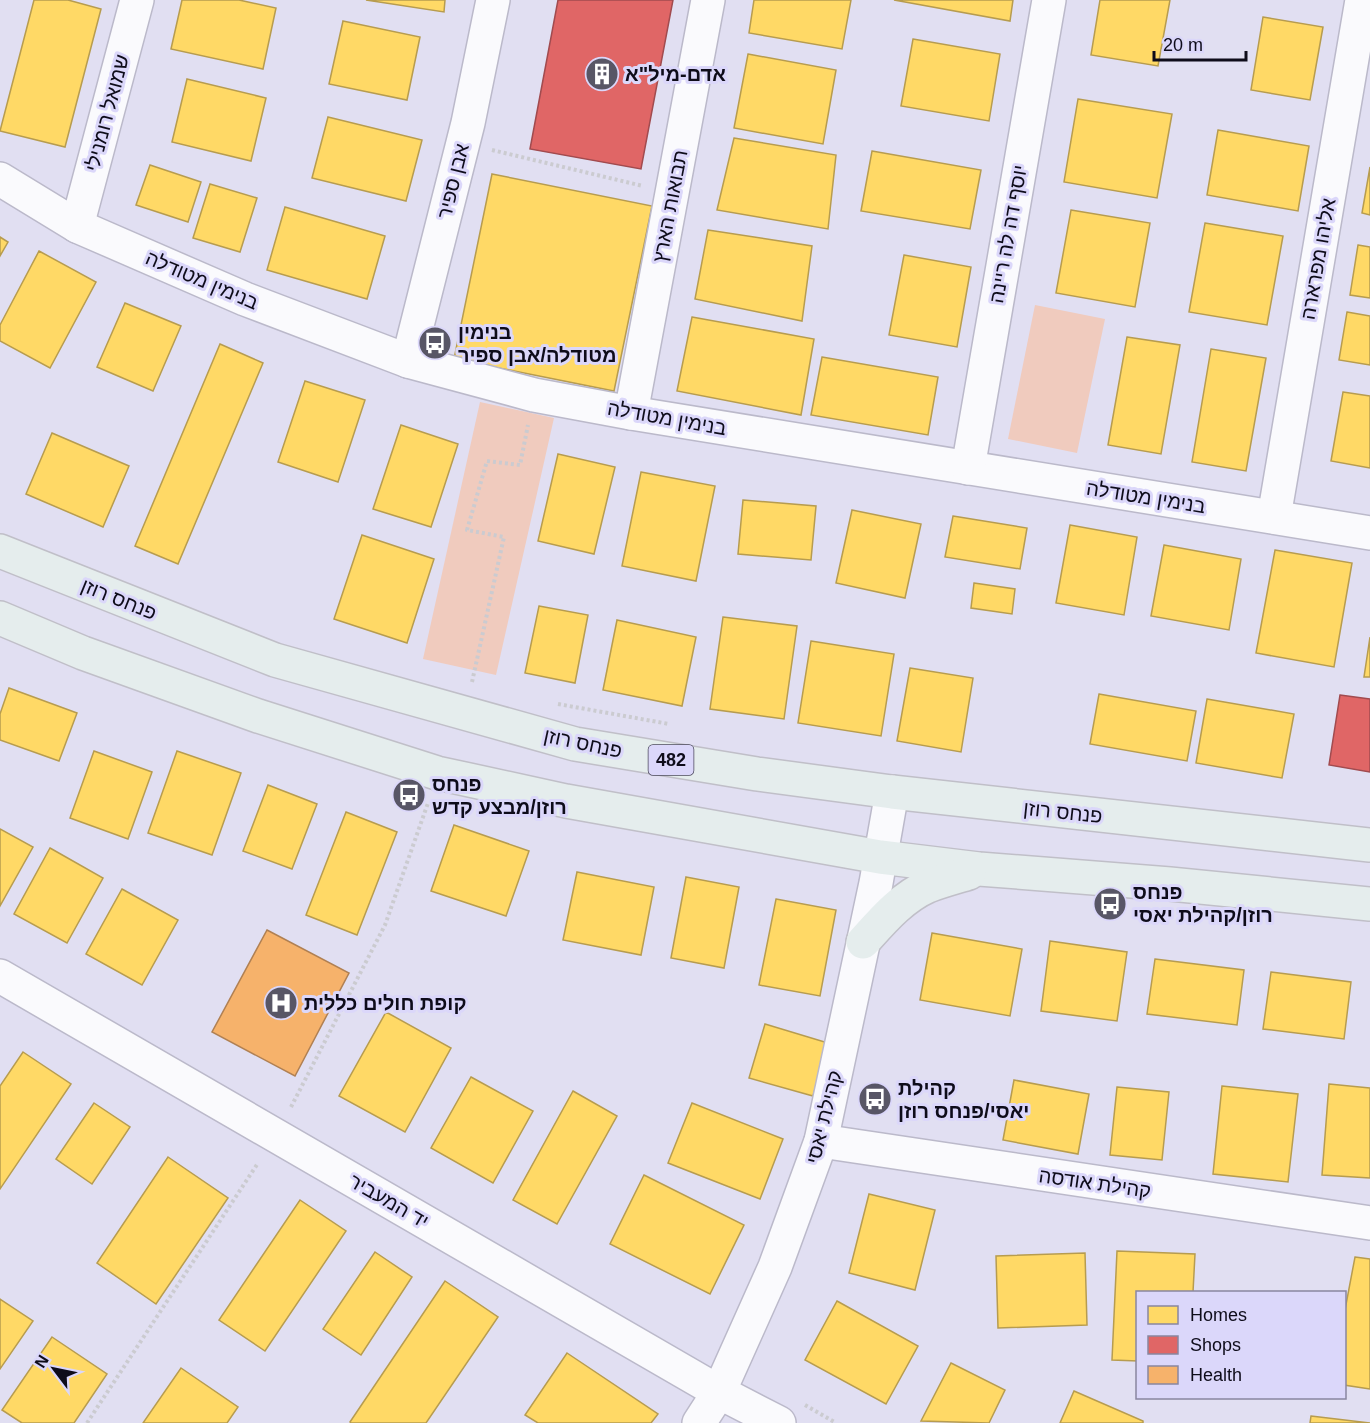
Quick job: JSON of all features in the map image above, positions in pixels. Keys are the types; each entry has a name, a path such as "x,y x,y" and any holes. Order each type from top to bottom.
{"main road":[{"name":"פנחס רוזן","path":"0,551 275,660 575,744 757,774 892,792 1370,845"},
{"path":"0,618 83,653 258,716 437,772 566,801 880,857 979,869 1170,884 1370,904"},
{"path":"863,942 904,900 927,887 979,869"}],"street":[{"name":"שמואל רומנילי","path":"77,226 137,0"},
{"name":"אבן ספיר","path":"408,361 463,144 493,0"},
{"name":"תבואות הארץ","path":"631,412 708,0"},
{"name":"יוסף דה לה ריינה","path":"968,468 1048,0"},
{"name":"אליהו מפרארה","path":"1274,518 1362,0"},
{"name":"בנימין מטודלה","path":"0,179 77,226 245,299 408,361 534,395 1370,533"},
{"name":"קהילת יאסי","path":"699,1423 719,1392 776,1267 821,1142 892,792"},
{"name":"יד המעביר","path":"0,976 719,1392 779,1423"},
{"name":"קהילת אודסה","path":"821,1142 1370,1223"}],"path":[{"path":"463,144 672,194"},
{"path":"471,685 504,537 467,530 487,461 520,465 534,395"}],"shaded area":[{"path":"1035,305 1105,319 1077,453 1008,439"},
{"path":"480,402 554,418 496,675 423,659"}],"building: Homes":[{"path":"34,0 68,0 101,9 65,147 0,131"},
{"path":"182,0 239,0 276,8 263,69 171,49"},
{"path":"366,0 445,0 444,12"},
{"path":"754,0 851,0 842,49 749,33"},
{"path":"894,0 1013,0 1010,21"},
{"path":"1100,0 1170,0 1158,66 1091,55"},
{"path":"1263,17 1323,27 1310,100 1251,90"},
{"path":"343,21 420,37 407,100 329,84"},
{"path":"913,39 1000,54 989,121 901,106"},
{"path":"748,54 836,70 823,144 734,128"},
{"path":"187,79 266,98 251,161 172,142"},
{"path":"1078,99 1172,114 1157,198 1064,182"},
{"path":"328,117 422,140 406,201 312,178"},
{"path":"1218,130 1309,146 1298,211 1207,195"},
{"path":"734,138 836,155 828,229 717,210"},
{"path":"872,151 981,170 970,229 861,211"},
{"path":"150,165 201,182 188,222 136,205"},
{"path":"1370,167 1370,215 1362,213"},
{"path":"492,174 652,206 614,391 454,359"},
{"path":"210,184 257,198 240,252 193,238"},
{"path":"285,207 385,236 367,299 267,270"},
{"path":"1071,210 1150,223 1135,307 1056,293"},
{"path":"1205,223 1283,236 1267,325 1189,312"},
{"path":"708,230 812,246 802,321 695,299"},
{"path":"0,237 8,242 0,256"},
{"path":"1358,245 1370,247 1370,298 1350,295"},
{"path":"39,251 96,282 50,368 0,341 0,325"},
{"path":"904,255 971,267 957,347 889,335"},
{"path":"125,303 181,326 153,391 97,367"},
{"path":"1347,312 1370,316 1370,365 1339,360"},
{"path":"692,317 814,339 801,415 677,391"},
{"path":"1127,337 1180,345 1161,454 1108,445"},
{"path":"220,344 263,363 178,564 135,546"},
{"path":"1211,349 1266,358 1246,471 1192,462"},
{"path":"822,357 938,377 928,435 811,415"},
{"path":"305,381 365,400 338,482 278,462"},
{"path":"1343,392 1370,396 1370,468 1331,461"},
{"path":"401,425 458,444 431,527 373,509"},
{"path":"52,433 129,466 103,527 26,494"},
{"path":"558,454 615,467 594,554 538,541"},
{"path":"641,472 715,486 696,581 622,566"},
{"path":"743,500 816,506 811,560 738,554"},
{"path":"852,510 921,524 905,598 836,583"},
{"path":"953,516 1027,528 1020,569 945,557"},
{"path":"1070,525 1137,537 1124,615 1056,603"},
{"path":"362,535 434,559 407,643 334,619"},
{"path":"1164,545 1241,559 1229,630 1151,616"},
{"path":"1275,550 1352,563 1334,667 1256,653"},
{"path":"974,583 1015,589 1012,614 971,608"},
{"path":"539,606 588,615 575,683 525,673"},
{"path":"723,617 797,626 784,719 710,709"},
{"path":"617,620 696,637 682,706 603,690"},
{"path":"1370,637 1370,677 1364,677"},
{"path":"811,641 894,654 881,736 798,723"},
{"path":"910,668 973,678 961,752 897,741"},
{"path":"9,688 77,713 59,761 0,740 0,714"},
{"path":"1099,694 1196,711 1187,761 1090,744"},
{"path":"1207,699 1294,714 1282,778 1196,763"},
{"path":"94,751 152,772 128,839 70,818"},
{"path":"177,751 241,773 212,855 148,833"},
{"path":"268,785 317,804 292,869 243,851"},
{"path":"346,812 397,832 357,935 306,915"},
{"path":"454,825 529,851 506,916 431,891"},
{"path":"0,829 33,847 0,906"},
{"path":"50,848 103,878 67,943 14,914"},
{"path":"577,872 654,887 641,955 563,940"},
{"path":"686,877 739,887 724,968 671,958"},
{"path":"122,889 178,920 142,985 86,954"},
{"path":"776,899 836,910 820,996 759,985"},
{"path":"932,933 1022,949 1010,1016 920,1000"},
{"path":"1050,941 1127,952 1117,1021 1041,1011"},
{"path":"1155,959 1244,970 1237,1025 1147,1014"},
{"path":"1271,972 1351,982 1344,1039 1263,1029"},
{"path":"386,1012 451,1048 405,1132 339,1096"},
{"path":"765,1024 828,1043 813,1096 749,1078"},
{"path":"23,1052 71,1084 0,1189 0,1086"},
{"path":"471,1077 533,1111 493,1183 431,1148"},
{"path":"1014,1080 1089,1094 1078,1154 1003,1140"},
{"path":"1329,1084 1370,1088 1370,1178 1322,1175"},
{"path":"1222,1086 1298,1094 1288,1182 1213,1174"},
{"path":"1117,1087 1169,1092 1162,1160 1110,1155"},
{"path":"573,1091 617,1116 557,1224 513,1200"},
{"path":"94,1103 130,1127 92,1184 56,1159"},
{"path":"692,1103 783,1139 760,1199 668,1163"},
{"path":"168,1157 228,1198 156,1304 97,1263"},
{"path":"644,1175 744,1225 710,1294 610,1244"},
{"path":"869,1194 935,1210 915,1290 849,1273"},
{"path":"300,1200 346,1231 265,1351 219,1320"},
{"path":"1117,1251 1195,1254 1193,1291 1136,1291 1136,1361 1112,1360"},
{"path":"375,1252 412,1277 361,1355 323,1329"},
{"path":"1085,1253 1087,1325 998,1328 996,1256"},
{"path":"1355,1257 1370,1259 1370,1389 1346,1385 1346,1304"},
{"path":"445,1281 498,1317 426,1423 351,1423 350,1422"},
{"path":"0,1299 33,1321 0,1369"},
{"path":"837,1301 918,1346 886,1404 805,1360"},
{"path":"52,1337 107,1374 74,1423 22,1423 2,1410"},
{"path":"567,1353 658,1414 651,1423 538,1423 525,1415"},
{"path":"951,1363 1005,1390 989,1423 921,1421"},
{"path":"181,1368 238,1407 227,1423 143,1423"},
{"path":"1074,1391 1143,1421 1143,1423 1060,1423"},
{"path":"1311,1416 1370,1423 1310,1423"}],"building: Shops":[{"name":"אדם-מיל\"א","path":"558,0 673,0 641,169 530,149"},
{"path":"1340,695 1370,699 1370,772 1329,765"}],"building: Health":[{"name":"קופת חולים כללית","path":"267,930 349,973 295,1076 212,1032"}],"place":[{"name":"אדם-מיל\"א","path":"602,74"},
{"name":"בנימין מטודלה/אבן ספיר","path":"435,343"},
{"name":"פנחס רוזן/מבצע קדש","path":"409,795"},
{"name":"פנחס רוזן/קהילת יאסי","path":"1110,904"},
{"name":"קופת חולים כללית","path":"281,1003"},
{"name":"קהילת יאסי/פנחס רוזן","path":"875,1099"}]}
